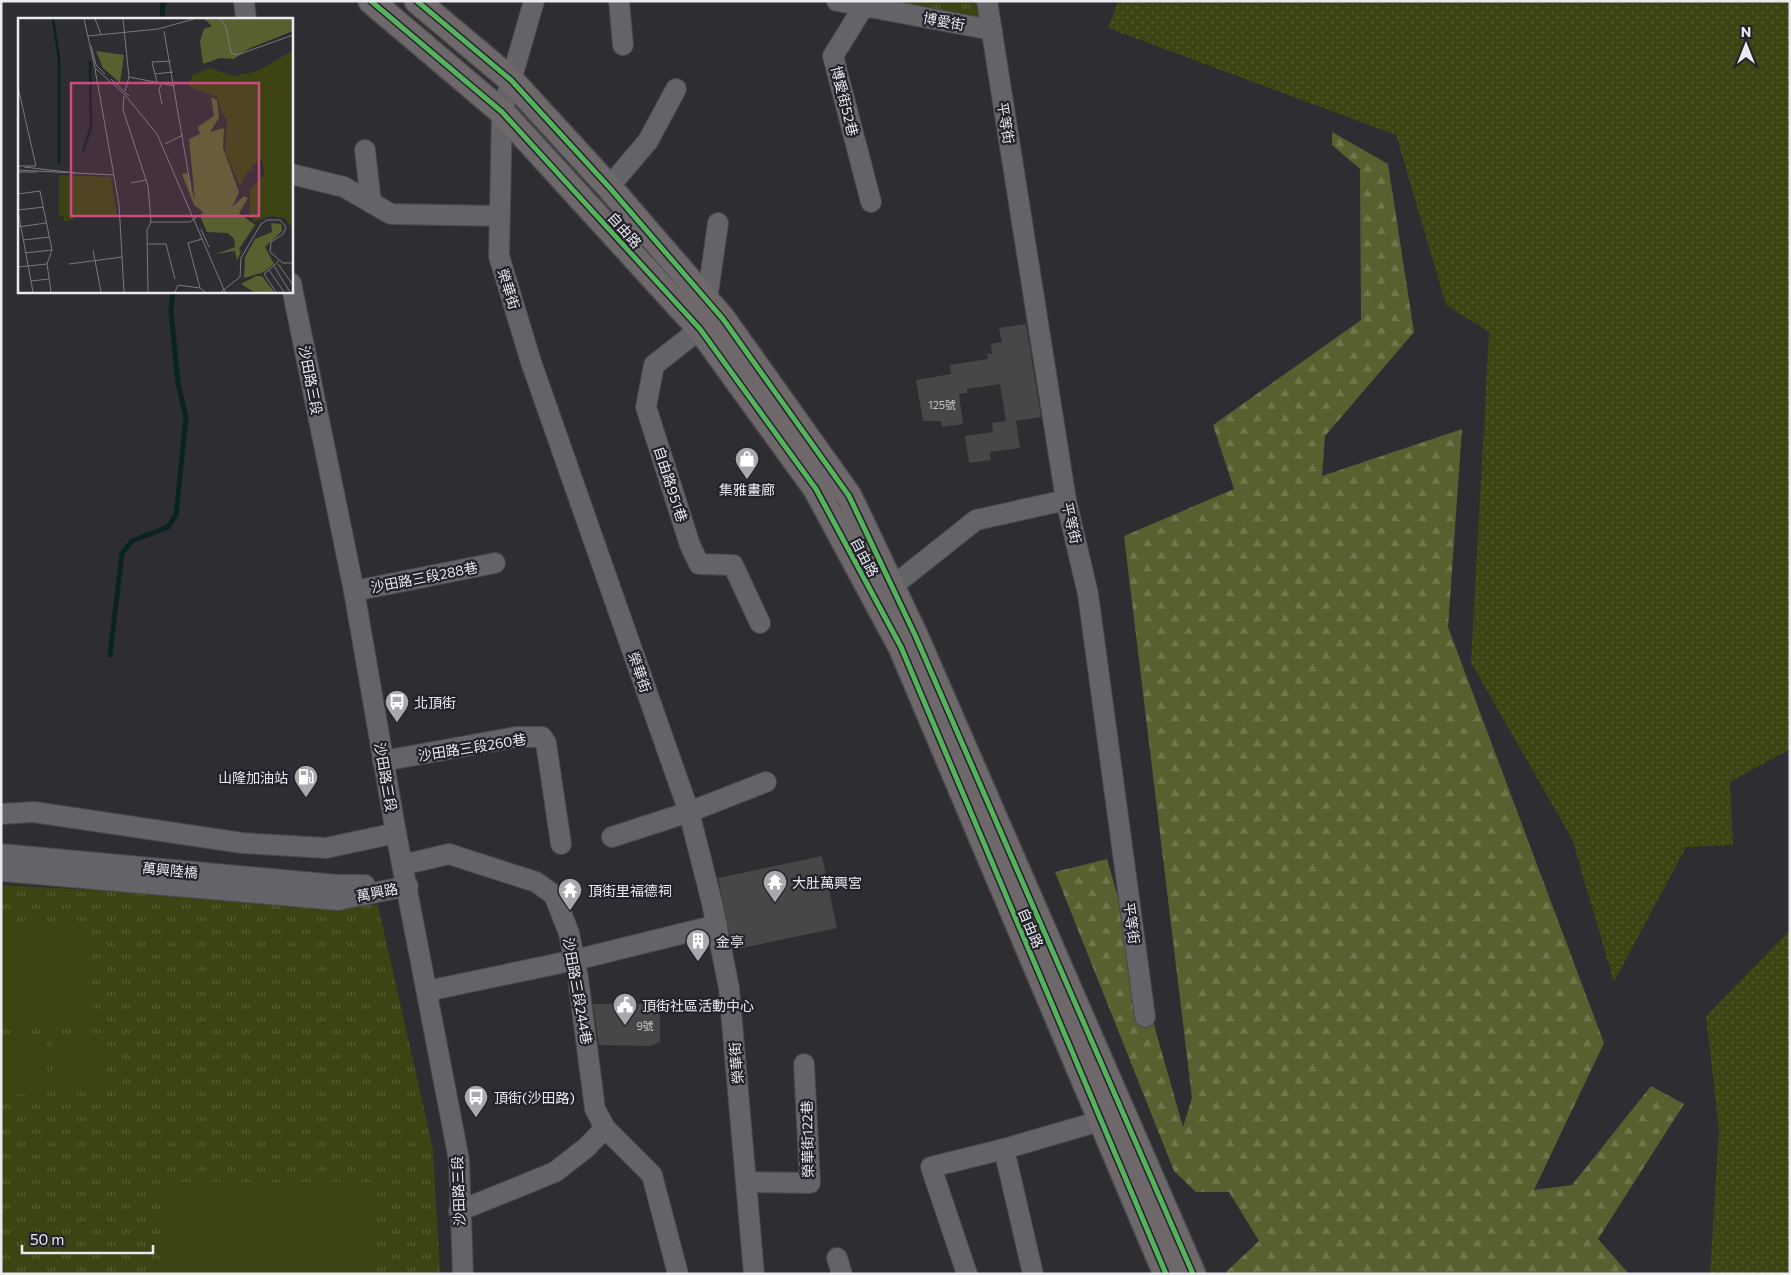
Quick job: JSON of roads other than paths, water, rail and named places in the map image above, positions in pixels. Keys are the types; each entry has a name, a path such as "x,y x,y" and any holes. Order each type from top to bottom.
{"main road":[{"name":"自由路","path":"371,1 502,112 700,328 816,489 901,648 1166,1274"},
{"name":"自由路","path":"416,1 511,80 609,187 745,348 849,496 893,586 1193,1274"},
{"path":"723,360 745,348"}],"street":[{"path":"244,1 246,18"},
{"name":"榮華街","path":"534,1 502,112 499,256 531,362 689,812 717,925 729,988 754,1274"},
{"path":"618,1 623,44"},
{"name":"博愛街","path":"836,1 992,30"},
{"name":"平等街","path":"987,1 1066,500 1088,594 1145,1017"},
{"name":"博愛街52巷","path":"864,6 833,56 871,202"},
{"path":"609,187 648,140 676,89"},
{"path":"365,150 371,202"},
{"path":"292,174 344,187 391,214 499,216"},
{"path":"706,300 718,223"},
{"name":"沙田路三段","path":"292,288 354,591 396,833 408,886 459,1160 459,1211 463,1274"},
{"name":"自由路951巷","path":"700,328 654,366 646,407 690,545 699,564 733,565 760,623"},
{"path":"893,586 976,520 1066,500"},
{"name":"沙田路三段288巷","path":"354,591 495,563"},
{"name":"沙田路三段260巷","path":"383,761 516,737 542,737 546,744 561,844"},
{"path":"612,838 689,812 766,782"},
{"path":"1,814 34,812 242,843 326,848 396,833"},
{"name":"萬興陸橋","path":"1,854 338,892"},
{"name":"沙田路三段244巷","path":"402,865 449,854 536,882 554,895 569,933 575,960 595,1109 605,1128"},
{"name":"萬興陸橋","path":"1,871 338,892"},
{"name":"萬興路","path":"338,892 408,886"},
{"path":"427,991 575,960 717,925"},
{"name":"榮華街122巷","path":"746,1182 810,1183 804,1064"},
{"path":"967,1274 931,1167 1100,1121"},
{"path":"459,1211 555,1172 587,1147 605,1128 652,1175 678,1274"},
{"path":"1004,1148 1033,1274"}],"waterway":[{"path":"162,18 163,1"},
{"path":"110,655 122,553 132,541 168,527 176,515 186,418 178,383 171,312 173,292"}],"place":[{"name":"集雅畫廊","path":"747,480"},
{"name":"北頂街","path":"397,723"},
{"name":"山隆加油站","path":"306,798"},
{"name":"大肚萬興宮","path":"775,903"},
{"name":"頂街里福德祠","path":"570,911"},
{"name":"金亭","path":"698,962"},
{"name":"頂街社區活動中心","path":"625,1026"},
{"name":"頂街(沙田路)","path":"476,1118"}]}
